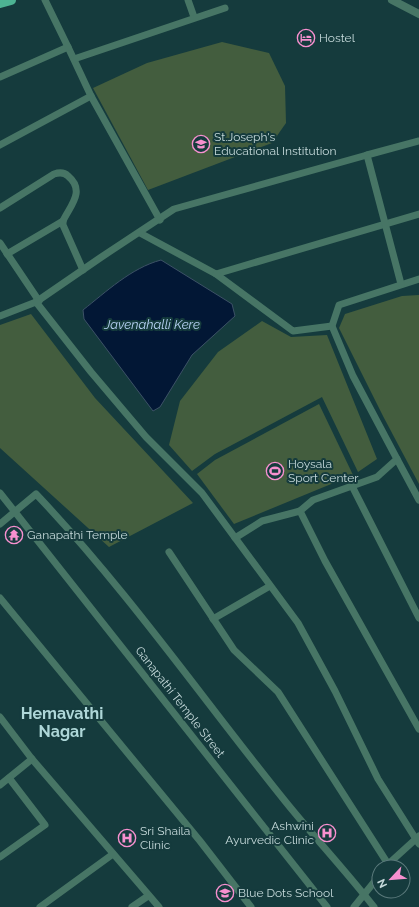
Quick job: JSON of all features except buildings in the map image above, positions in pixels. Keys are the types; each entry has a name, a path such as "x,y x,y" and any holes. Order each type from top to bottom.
{"main road":[{"path":"0,4 11,0"}],"street":[{"path":"45,0 91,96 160,220"},
{"path":"188,0 194,17"},
{"path":"392,0 419,14"},
{"path":"74,59 194,17 225,8"},
{"path":"0,77 68,47"},
{"path":"0,145 91,96"},
{"path":"0,316 38,302 83,270 174,210 419,141"},
{"path":"367,155 402,284"},
{"path":"0,208 59,172 65,173 72,179 77,194 76,200 63,221 7,254"},
{"path":"216,274 419,214"},
{"path":"63,221 83,270"},
{"path":"140,233 216,274 293,331 332,326"},
{"path":"0,243 38,302 91,372 146,437 202,493 298,623 335,691 378,779 418,840 394,859"},
{"path":"419,279 339,305 332,326 353,376 419,500"},
{"path":"235,538 262,521 300,511 313,500 377,477 397,459"},
{"path":"352,486 419,618"},
{"name":"Ganapathi Temple Street","path":"0,493 327,907"},
{"path":"0,524 36,494 77,538 153,630 285,801 374,907"},
{"path":"300,511 325,561 419,728"},
{"path":"169,552 234,650 278,692 382,859"},
{"path":"213,619 270,586"},
{"path":"0,598 200,841 251,907"},
{"path":"0,717 32,759 159,907"},
{"path":"0,785 32,759"},
{"path":"0,857 45,825 9,778"},
{"path":"40,907 113,854"},
{"path":"354,907 371,887"},
{"path":"132,907 148,896"}],"green space":[{"path":"222,42 269,53 285,86 286,123 272,143 148,190 93,88 147,63"},
{"path":"419,295 419,484 339,328 345,314 402,296"},
{"path":"31,314 95,398 193,503 109,547 0,448 0,325"},
{"path":"262,321 291,337 327,335 377,459 358,472 322,397 215,454 192,471 169,445 180,401 218,352"},
{"path":"319,404 353,475 234,524 197,474 215,460"}],"water":[{"name":"Javenahalli Kere","path":"161,260 232,304 235,316 192,355 160,407 153,411 84,319 83,310 129,275"}],"place":[{"name":"Hostel","path":"306,38"},
{"name":"St.Joseph's Educational Institution","path":"201,144"},
{"name":"Hoysala Sport Center","path":"275,471"},
{"name":"Ganapathi Temple","path":"14,535"},
{"name":"Ashwini Ayurvedic Clinic","path":"327,833"},
{"name":"Sri Shaila Clinic","path":"127,838"},
{"name":"Blue Dots School","path":"225,893"}],"district":[{"name":"Hemavathi Nagar","path":"62,722"}]}
